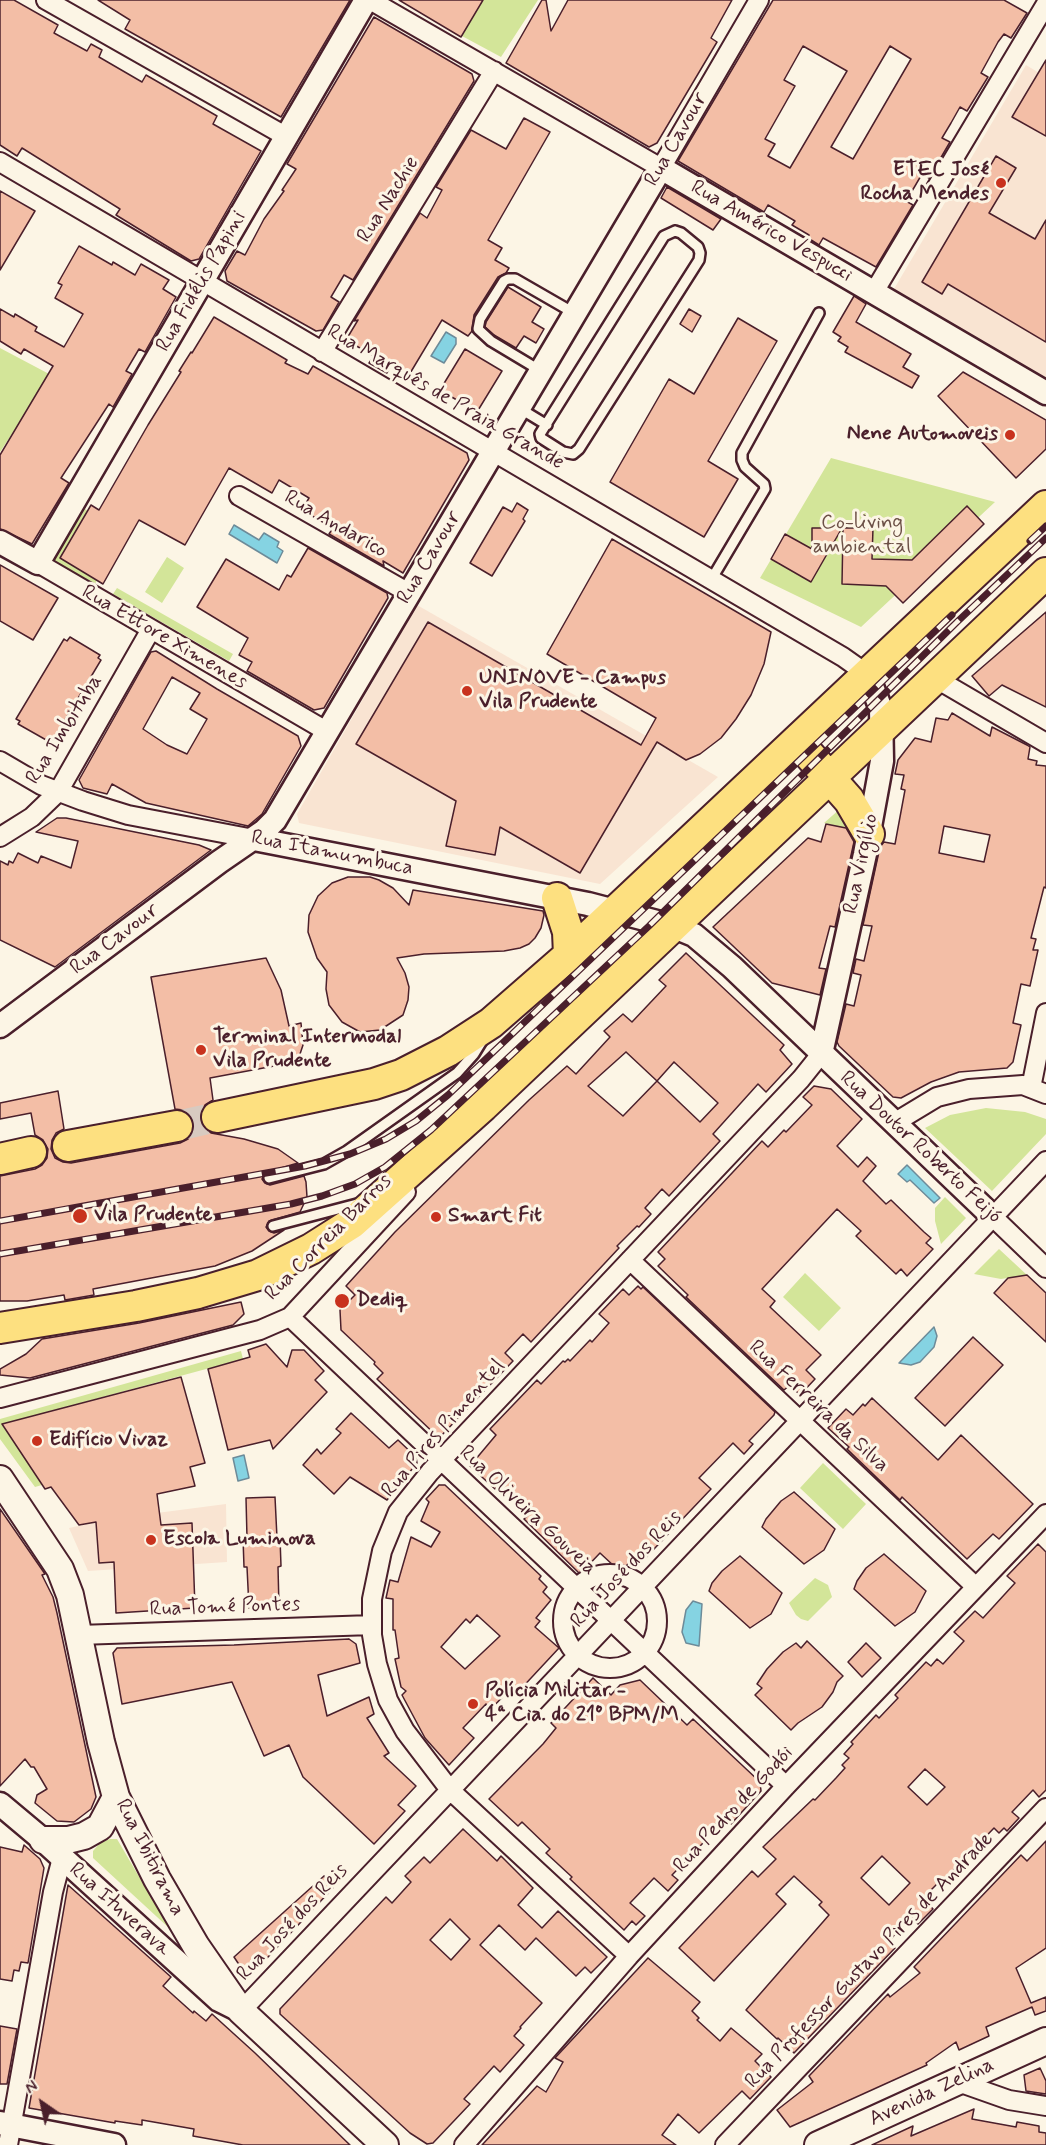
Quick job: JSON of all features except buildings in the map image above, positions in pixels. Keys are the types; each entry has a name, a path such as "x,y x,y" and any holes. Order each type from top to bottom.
{"highway":[{"path":"217,1117 374,1084 401,1075 448,1051 491,1023 569,955 1046,506"},
{"path":"0,1328 136,1306 198,1293 258,1275 311,1249 352,1223 483,1106 1046,573"},
{"path":"797,741 849,800 869,834"},
{"path":"557,898 568,932 569,955"},
{"path":"68,1146 177,1126"},
{"path":"0,1159 31,1152"}],"main road":[{"name":"Rua Ibitirama","path":"0,1479 60,1569 70,1595 101,1742 116,1797 144,1857 196,1946 241,2011 385,2145"},
{"path":"43,1840 68,1840 84,1836 100,1827 116,1797"},
{"name":"Avenida Zelina","path":"818,2145 1046,2041"}],"street":[{"path":"46,0 287,137"},
{"name":"Rua Fidélis Papini","path":"38,563 368,0"},
{"name":"Rua Américo Vespucci","path":"368,0 1046,393"},
{"name":"Rua Cavour","path":"0,1026 219,862 254,839 275,820 759,0"},
{"path":"874,292 1041,6"},
{"name":"Rua Nachie","path":"322,352 494,71"},
{"name":"Rua Marquês de Praia Grande","path":"0,162 843,657 867,674"},
{"name":"Rua Andarico","path":"239,496 409,593"},
{"name":"Rua Ettore Ximenes","path":"0,542 150,631 328,732"},
{"name":"Rua Imbituba","path":"0,837 32,816 58,792 150,631"},
{"name":"Rua Virgílio","path":"821,1054 869,834 882,761 881,709 867,674"},
{"path":"935,678 1046,743"},
{"name":"Rua Itamumbuca","path":"0,761 58,792 128,815 617,910 672,926"},
{"name":"Rua Doutor Roberto Feijó","path":"672,926 694,935 713,950 1046,1268"},
{"path":"894,1123 937,1097 969,1089 1023,1085 1039,1091 1046,1013"},
{"path":"794,1028 826,1029"},
{"name":"Rua Pires Pimentel","path":"629,1956 450,1790 405,1731 388,1700 377,1664 372,1625 372,1599 382,1551 398,1512 441,1461 801,1079 821,1054"},
{"name":"Rua Correia Barros","path":"0,1398 260,1330 290,1317 400,1199 477,1125 483,1106"},
{"name":"Rua José dos Reis","path":"241,2011 1046,1161"},
{"name":"Rua Ferreira da Silva","path":"630,1260 976,1587"},
{"name":"Rua Oliveira Gouveia","path":"290,1317 786,1786"},
{"name":"Rua Pedro de Godói","path":"464,2145 629,1956 786,1786 1046,1514"},
{"path":"612,1573 625,1575 643,1586 655,1603 658,1616 657,1629 645,1653 628,1664 608,1668 595,1665 578,1655 566,1636 563,1624 566,1605 576,1588 586,1580 598,1575 612,1573"},
{"name":"Rua Tomé Pontes","path":"79,1635 372,1625"},
{"name":"Rua Ituverava","path":"0,1804 43,1840 219,2000 241,2011"},
{"name":"Rua Professor Gustavo Pires de Andrade","path":"725,2145 1046,1808"},
{"path":"62,1858 52,1892 6,2131 114,2145"},
{"path":"958,2082 1008,2100 1046,2106"}],"lane":[{"path":"675,231 681,232 693,242 700,253 699,260 579,449 573,454 568,454 541,438 540,434 547,425 664,236 675,231"},
{"path":"541,371 491,341 478,329 480,319 504,281 508,279 515,279 575,313"},
{"path":"711,580 765,489 764,484 745,467 742,453 819,313"},
{"path":"519,408 547,425"},
{"path":"269,1178 324,1164 368,1137 457,1072 474,1054 491,1023"},
{"path":"273,1226 386,1195"}],"shaded area":[{"name":"ETEC José Rocha Mendes","path":"1026,65 1046,77 1046,378 894,289"},
{"name":"UNINOVE - Campus Vila Prudente","path":"417,605 718,777 600,884 299,823 297,814"},
{"name":"Escola Luminova","path":"226,1504 227,1562 88,1571 69,1528 111,1519"}],"green space":[{"path":"483,0 538,0 501,57 462,36"},
{"path":"0,348 51,375 0,452"},
{"name":"Co-living ambiental","path":"831,458 995,502 861,627 760,578"},
{"path":"85,509 88,511 97,580 95,584 54,561"},
{"path":"167,557 184,568 162,603 145,592"},
{"path":"117,588 233,654 229,661 113,594"},
{"path":"841,808 857,831 824,823"},
{"path":"986,1108 1025,1112 1046,1119 1046,1134 992,1191 925,1128 950,1115"},
{"path":"945,1197 966,1218 941,1244 935,1221 935,1208"},
{"path":"999,1249 1027,1275 1001,1279 974,1274"},
{"path":"805,1273 841,1308 819,1331 783,1297"},
{"path":"241,1351 243,1359 3,1424 42,1485 35,1487 0,1439 0,1419"},
{"path":"823,1463 866,1504 843,1529 800,1488"},
{"path":"815,1578 828,1585 832,1597 808,1621 796,1615 789,1603"},
{"path":"117,1839 169,1928 93,1858 93,1851 100,1843"}],"water":[{"path":"446,332 456,338 456,344 444,363 431,356"},
{"path":"234,525 259,540 264,533 279,542 277,547 283,551 277,563 229,534"},
{"path":"907,1165 940,1198 934,1203 910,1180 907,1182 898,1174"},
{"path":"934,1327 937,1336 934,1347 920,1362 911,1365 899,1363"},
{"path":"244,1455 249,1478 238,1481 233,1458"},
{"path":"693,1601 702,1604 699,1646 686,1643 682,1632 686,1610"}],"tunnel":[{"path":"177,1126 217,1117"}],"railway":[{"path":"1030,541 1046,526"},
{"path":"0,1254 291,1204 355,1184 385,1167 431,1130 649,926 957,622 1046,538"},
{"path":"0,1221 305,1166 350,1154 386,1139 416,1121 448,1095 952,615"}],"place":[{"name":"ETEC José Rocha Mendes","path":"1001,183"},
{"name":"Nene Automoveis","path":"1010,435"},
{"name":"UNINOVE - Campus Vila Prudente","path":"467,691"},
{"name":"Terminal Intermodal Vila Prudente","path":"201,1050"},
{"name":"Vila Prudente","path":"80,1216"},
{"name":"Smart Fit","path":"436,1217"},
{"name":"Dediq","path":"342,1301"},
{"name":"Edifício Vivaz","path":"37,1441"},
{"name":"Escola Luminova","path":"151,1540"},
{"name":"Polícia Militar - 4ª Cia. do 21º BPM/M","path":"473,1704"}]}
